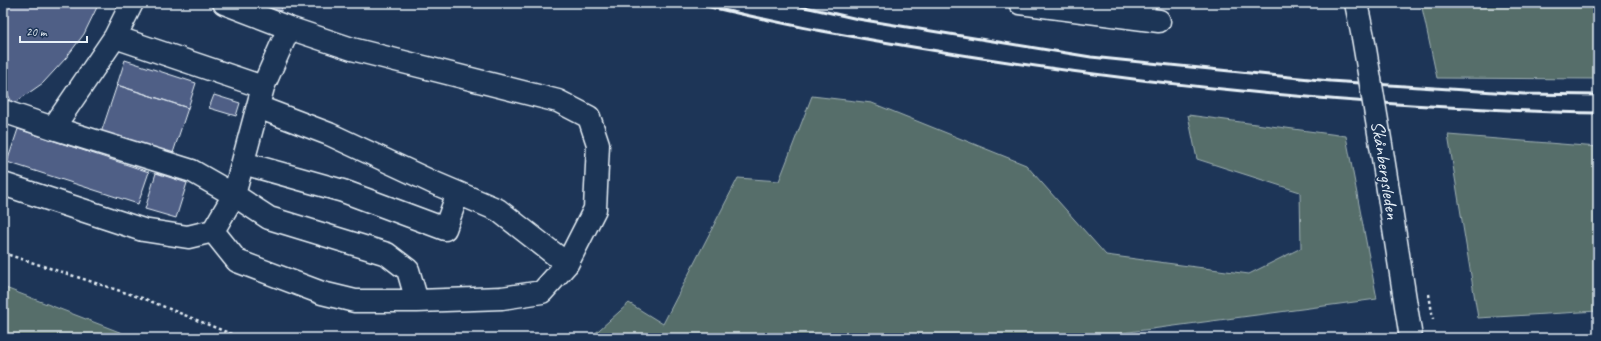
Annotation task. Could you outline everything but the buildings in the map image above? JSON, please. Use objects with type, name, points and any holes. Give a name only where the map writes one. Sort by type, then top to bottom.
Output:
[{"type":"street","points":[[53,128],[115,37],[132,3]]},
{"type":"street","points":[[213,231],[236,261],[322,293],[355,301],[417,301],[502,298],[542,292],[567,264],[595,209],[598,144],[589,117],[558,101],[352,49],[289,28],[224,3]]},
{"type":"street","points":[[1020,3],[1159,21]]},
{"type":"street","points":[[1128,17],[1145,3]]},
{"type":"street","name":"Skånbergsleden","points":[[1356,3],[1363,37],[1412,338]]},
{"type":"street","points":[[3,184],[143,230],[188,237],[213,231],[234,195],[260,97],[289,28]]},
{"type":"street","points":[[115,37],[260,97],[329,134],[498,210],[567,264]]},
{"type":"street","points":[[3,111],[192,171],[234,195],[269,218],[387,254],[408,270],[417,301]]},
{"type":"street","points":[[243,163],[343,191],[445,229],[458,193]]},
{"type":"path","points":[[3,253],[145,299],[241,338]]},
{"type":"green space","points":[[1421,3],[1598,3],[1598,79],[1437,78]]},
{"type":"green space","points":[[812,96],[872,103],[1026,165],[1106,255],[1249,274],[1301,248],[1300,192],[1197,159],[1188,115],[1346,136],[1377,299],[1129,332],[1097,338],[590,338],[629,303],[663,324],[738,178],[779,181]]},
{"type":"green space","points":[[1448,135],[1598,147],[1598,311],[1478,318]]},
{"type":"green space","points":[[3,287],[135,338],[3,338]]},
{"type":"railway","points":[[691,3],[806,28],[893,44],[1108,76],[1324,99],[1548,112],[1598,113]]},
{"type":"railway","points":[[787,3],[858,19],[1091,57],[1330,81],[1524,94],[1598,95]]}]
